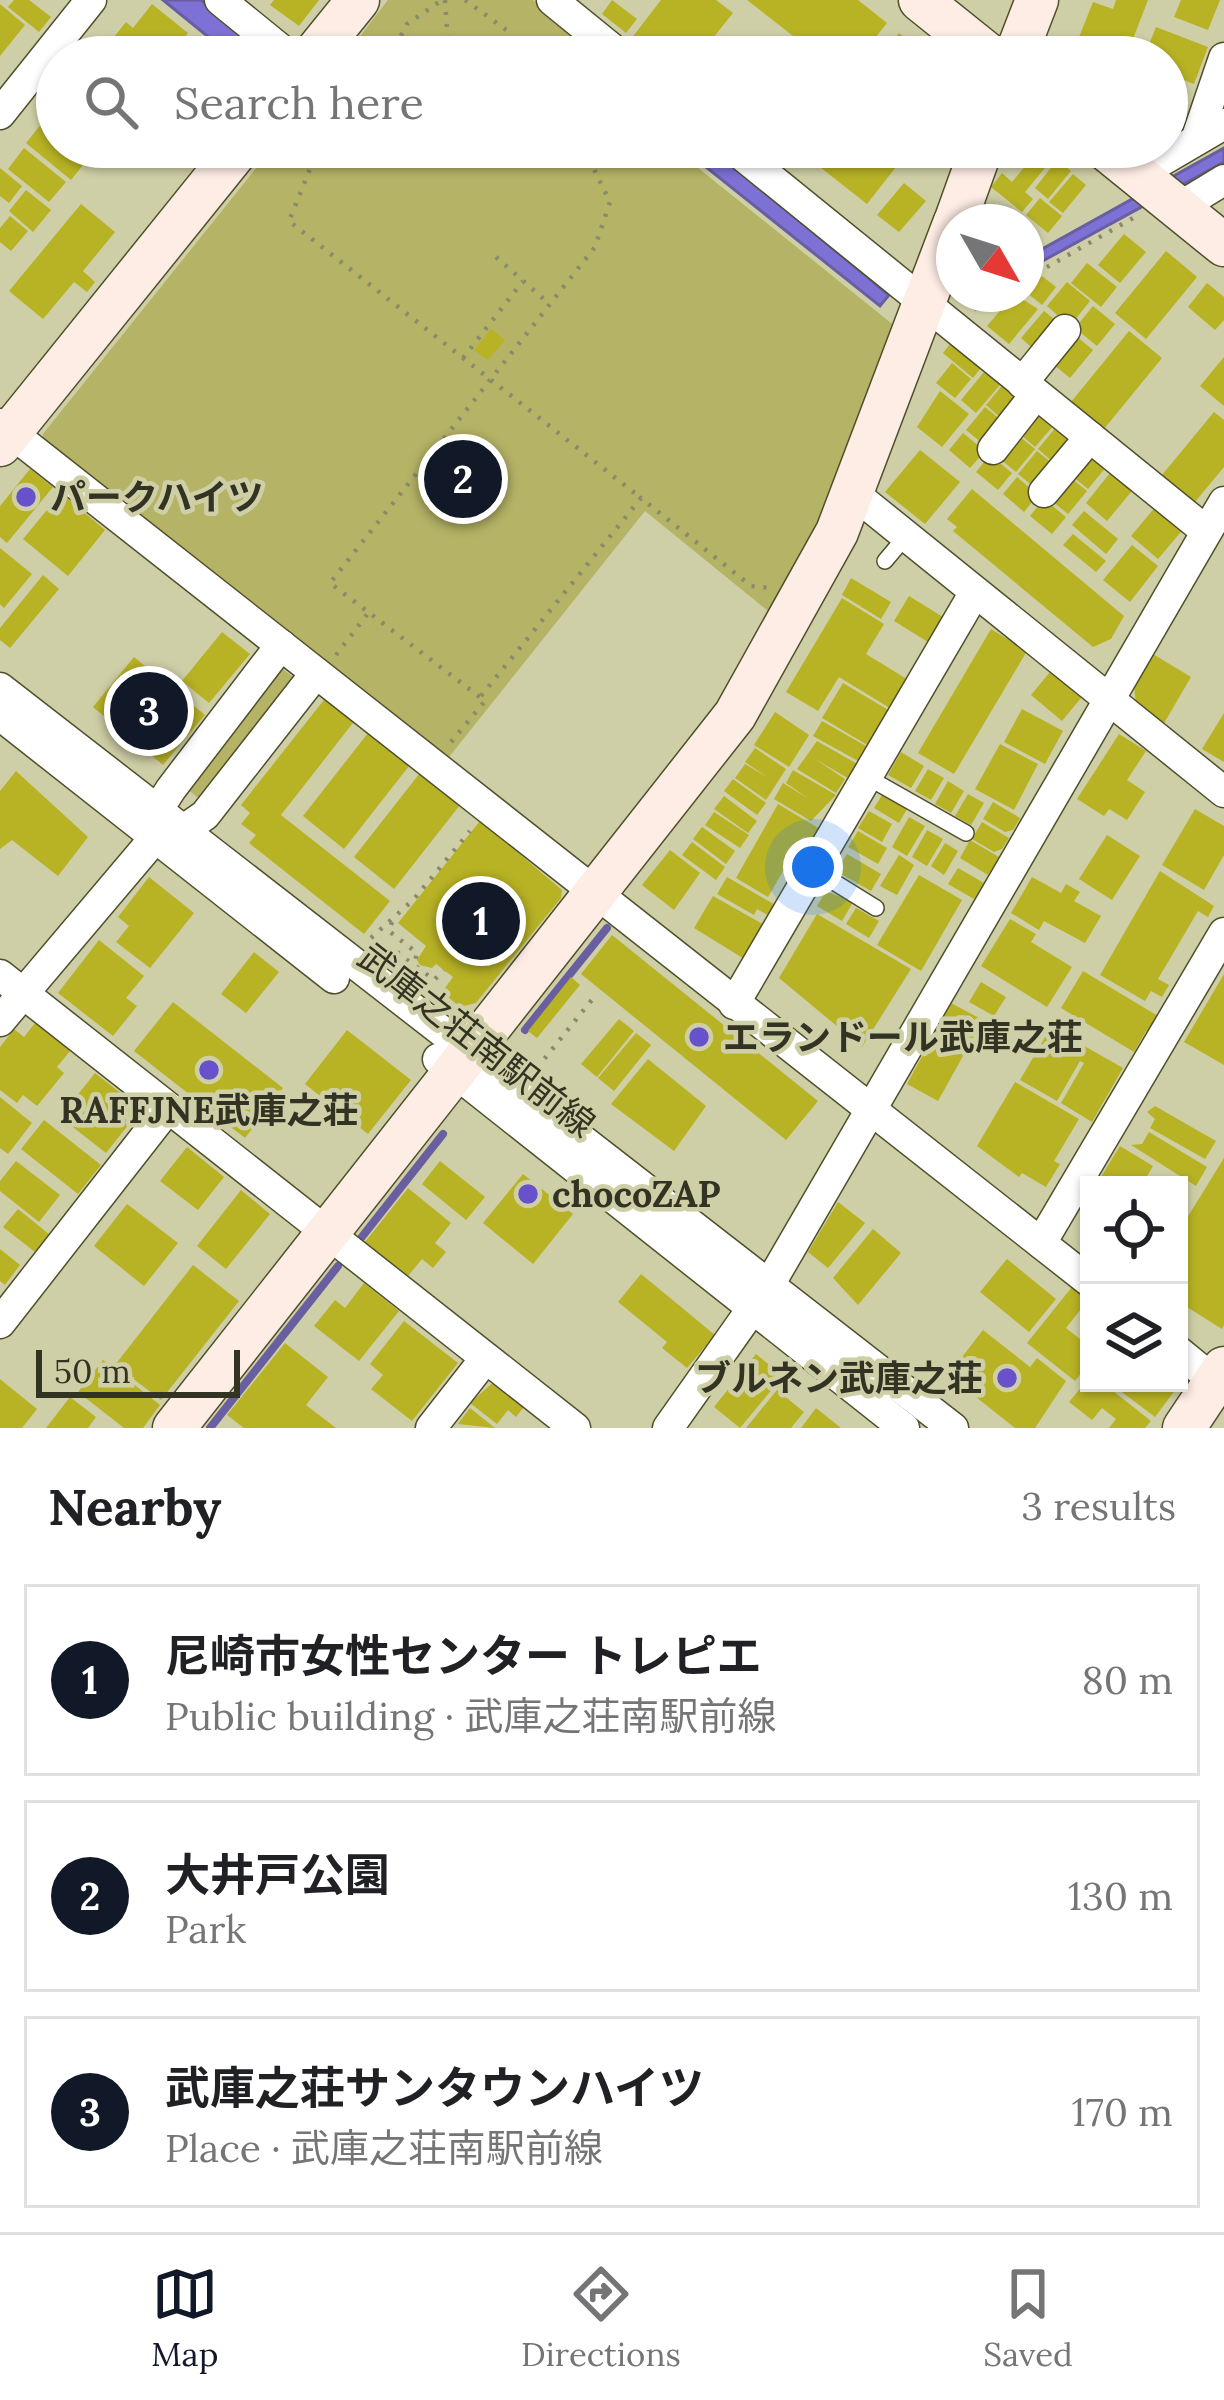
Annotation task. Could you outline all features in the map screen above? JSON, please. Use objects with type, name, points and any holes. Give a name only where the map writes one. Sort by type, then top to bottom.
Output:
[{"type":"street","points":[[62,36],[91,0]]},
{"type":"street","points":[[220,0],[264,36]]},
{"type":"street","points":[[329,36],[358,0]]},
{"type":"street","points":[[552,0],[596,36]]},
{"type":"street","points":[[920,0],[965,36]]},
{"type":"street","points":[[1023,36],[1036,0]]},
{"type":"street","points":[[1188,151],[1224,58]]},
{"type":"street","points":[[0,114],[36,69]]},
{"type":"street","points":[[1196,140],[1224,124]]},
{"type":"street","points":[[223,168],[4,434],[281,645],[1080,1274]]},
{"type":"street","points":[[758,168],[1206,531]]},
{"type":"street","points":[[961,204],[974,168]]},
{"type":"street","points":[[1125,168],[1154,196],[1224,245]]},
{"type":"street","points":[[1154,196],[1175,168]]},
{"type":"street","points":[[1154,196],[1224,180]]},
{"type":"street","points":[[174,1428],[735,716],[806,597],[853,493],[936,273]]},
{"type":"street","points":[[993,449],[1065,330]]},
{"type":"street","points":[[1044,492],[1090,437]]},
{"type":"street","points":[[853,493],[1224,792]]},
{"type":"street","points":[[668,1428],[760,1297],[1224,502]]},
{"type":"street","points":[[734,1004],[975,592]]},
{"type":"street","points":[[0,1021],[12,984],[164,828],[281,645]]},
{"type":"street","points":[[164,828],[205,815],[318,674]]},
{"type":"street","name":"武庫之荘南駅前線","points":[[0,688],[164,828],[760,1297],[953,1428]]},
{"type":"street","name":"武庫之荘南駅前線","points":[[0,715],[164,828]]},
{"type":"street","points":[[1041,1243],[1224,933]]},
{"type":"street","points":[[12,984],[575,1428]]},
{"type":"street","points":[[0,1323],[168,1108]]},
{"type":"street","name":"武庫之荘南駅前線","points":[[760,1297],[904,1428]]},
{"type":"street","points":[[1184,1428],[1221,1380],[1188,1358]]},
{"type":"street","points":[[431,1428],[485,1359]]},
{"type":"lane","points":[[886,562],[906,536]]},
{"type":"lane","points":[[867,777],[965,833]]},
{"type":"lane","points":[[813,869],[876,908]]},
{"type":"path","points":[[401,36],[407,24],[443,0],[447,36]]},
{"type":"path","points":[[466,0],[509,36]]},
{"type":"path","points":[[310,168],[289,221],[751,586],[775,588]]},
{"type":"path","points":[[432,765],[485,701],[330,583],[547,302],[581,271],[606,222],[610,202],[594,168]]},
{"type":"path","points":[[1044,267],[1154,196]]},
{"type":"path","points":[[496,257],[547,302]]},
{"type":"path","points":[[463,358],[523,281]]},
{"type":"path","points":[[481,696],[641,499]]},
{"type":"path","points":[[318,674],[369,612]]},
{"type":"path","points":[[414,965],[417,953],[389,931],[392,922],[488,808]]},
{"type":"path","points":[[367,942],[388,919],[392,922]]},
{"type":"path","points":[[385,956],[392,948],[434,980],[444,970]]},
{"type":"path","points":[[537,1068],[595,996]]},
{"type":"shaded area","points":[[163,0],[201,0],[246,36],[207,36]]},
{"type":"shaded area","points":[[388,0],[533,0],[576,36],[360,36]]},
{"type":"shaded area","points":[[1224,148],[1224,162],[1044,260],[1044,248]]},
{"type":"shaded area","points":[[256,168],[698,168],[901,331],[778,619],[645,511],[445,762],[43,447],[43,434]]},
{"type":"shaded area","points":[[707,168],[735,168],[889,295],[880,306]]},
{"type":"shaded area","points":[[280,667],[297,680],[202,801],[186,788]]},
{"type":"building","points":[[14,0],[29,0],[51,17],[39,32],[8,7]]},
{"type":"building","points":[[274,0],[319,0],[299,26],[270,5]]},
{"type":"building","points":[[612,0],[637,19],[626,33],[602,14]]},
{"type":"building","points":[[661,0],[716,0],[733,13],[715,36],[633,36]]},
{"type":"building","points":[[747,0],[858,0],[887,23],[877,36],[793,36]]},
{"type":"building","points":[[1116,0],[1148,0],[1134,36],[1079,36],[1093,2],[1113,9]]},
{"type":"building","points":[[1181,0],[1220,0],[1208,30],[1174,17]]},
{"type":"building","points":[[0,4],[25,25],[0,56]]},
{"type":"building","points":[[152,4],[188,33],[115,36],[126,22],[133,28]]},
{"type":"building","points":[[1156,27],[1179,36],[1152,36]]},
{"type":"building","points":[[1188,39],[1208,47],[1194,84],[1188,82]]},
{"type":"building","points":[[36,130],[36,151],[26,143]]},
{"type":"building","points":[[24,148],[36,158],[36,168],[49,168],[66,182],[49,202],[8,169]]},
{"type":"building","points":[[0,168],[22,186],[9,203],[0,196]]},
{"type":"building","points":[[56,168],[81,168],[71,180]]},
{"type":"building","points":[[821,168],[895,168],[867,204]]},
{"type":"building","points":[[1024,168],[1045,168],[1025,192],[1033,199],[1029,204],[1012,204],[991,187],[1002,173],[1012,182]]},
{"type":"building","points":[[1051,168],[1071,171],[1048,199],[1035,188]]},
{"type":"building","points":[[1073,174],[1086,185],[1063,213],[1049,202]]},
{"type":"building","points":[[904,183],[926,201],[899,232],[877,215]]},
{"type":"building","points":[[26,190],[51,210],[33,232],[9,211]]},
{"type":"building","points":[[1040,198],[1062,216],[1048,233],[1044,204],[1035,204]]},
{"type":"building","points":[[81,204],[115,232],[83,271],[95,282],[87,292],[74,282],[43,319],[9,291]]},
{"type":"building","points":[[10,216],[28,231],[11,251],[0,242],[0,228]]},
{"type":"building","points":[[1124,234],[1146,252],[1120,283],[1098,265]]},
{"type":"building","points":[[1166,251],[1197,277],[1146,339],[1115,313]]},
{"type":"building","points":[[1087,263],[1117,287],[1101,307],[1071,283]]},
{"type":"building","points":[[1044,278],[1056,287],[1044,302]]},
{"type":"building","points":[[1067,282],[1090,301],[1070,326],[1047,306]]},
{"type":"building","points":[[1207,283],[1224,297],[1224,320],[1215,330],[1188,307]]},
{"type":"building","points":[[1093,306],[1115,324],[1097,346],[1075,328]]},
{"type":"building","points":[[1044,311],[1061,325],[1038,353],[1021,338]]},
{"type":"building","points":[[999,312],[1036,312],[1009,344],[987,326]]},
{"type":"building","points":[[491,329],[505,340],[488,360],[474,350]]},
{"type":"building","points":[[1129,331],[1162,358],[1104,429],[1071,402]]},
{"type":"building","points":[[1076,336],[1093,350],[1070,378],[1053,364]]},
{"type":"building","points":[[953,340],[983,365],[973,378],[943,353]]},
{"type":"building","points":[[1224,357],[1224,406],[1200,386]]},
{"type":"building","points":[[952,363],[971,379],[955,398],[936,383]]},
{"type":"building","points":[[984,372],[1000,385],[976,413],[961,400]]},
{"type":"building","points":[[1005,382],[1021,395],[1001,418],[986,405]]},
{"type":"building","points":[[940,391],[969,414],[942,447],[917,427]]},
{"type":"building","points":[[985,407],[1001,420],[982,443],[966,430]]},
{"type":"building","points":[[1038,411],[1055,424],[1035,447],[1020,434]]},
{"type":"building","points":[[1214,412],[1224,420],[1224,467],[1195,502],[1162,475]]},
{"type":"building","points":[[1057,426],[1073,439],[1054,463],[1038,449]]},
{"type":"building","points":[[963,433],[985,451],[970,468],[949,450]]},
{"type":"building","points":[[1019,436],[1035,449],[1016,472],[1000,459]]},
{"type":"building","points":[[920,450],[960,482],[925,524],[885,492]]},
{"type":"building","points":[[1037,451],[1053,464],[1034,487],[1018,474]]},
{"type":"building","points":[[1091,453],[1107,466],[1088,489],[1072,476]]},
{"type":"building","points":[[990,455],[1012,473],[998,490],[976,472]]},
{"type":"building","points":[[1114,468],[1136,486],[1107,521],[1086,503]]},
{"type":"building","name":"パークハイツ","points":[[30,469],[53,487],[7,543],[0,537],[0,506]]},
{"type":"building","points":[[1017,477],[1038,495],[1024,512],[1003,494]]},
{"type":"building","points":[[1071,478],[1087,491],[1068,514],[1052,501]]},
{"type":"building","points":[[972,489],[1124,616],[1111,639],[1093,647],[953,531],[957,527],[947,519]]},
{"type":"building","points":[[61,493],[105,530],[68,576],[23,539]]},
{"type":"building","points":[[1044,499],[1066,517],[1052,534],[1030,516]]},
{"type":"building","points":[[1157,505],[1185,527],[1158,559],[1131,536]]},
{"type":"building","points":[[1084,511],[1118,539],[1106,554],[1072,525]]},
{"type":"building","points":[[1073,534],[1106,561],[1096,572],[1063,545]]},
{"type":"building","points":[[1132,545],[1158,566],[1130,602],[1103,580]]},
{"type":"building","points":[[0,548],[32,574],[4,608],[0,604]]},
{"type":"building","points":[[43,575],[59,589],[10,648],[0,640],[0,628]]},
{"type":"building","points":[[851,578],[891,602],[881,619],[842,595]]},
{"type":"building","points":[[909,596],[943,617],[928,642],[894,621]]},
{"type":"building","points":[[842,598],[884,624],[866,654],[910,681],[893,710],[839,677],[818,711],[786,692]]},
{"type":"building","points":[[991,629],[1027,651],[954,774],[918,753]]},
{"type":"building","points":[[222,632],[250,654],[209,703],[182,681]]},
{"type":"building","points":[[1153,654],[1191,677],[1163,725],[1136,704],[1134,686]]},
{"type":"building","points":[[134,657],[205,715],[163,765],[93,707]]},
{"type":"building","points":[[1050,672],[1081,698],[1062,721],[1031,695]]},
{"type":"building","points":[[843,683],[890,711],[869,746],[822,718]]},
{"type":"building","points":[[327,696],[356,719],[281,815],[390,901],[364,934],[249,843],[256,835],[241,824],[250,813],[241,805]]},
{"type":"building","points":[[1022,709],[1063,731],[1045,764],[1004,742]]},
{"type":"building","points":[[775,712],[809,735],[789,767],[754,745]]},
{"type":"building","points":[[1224,713],[1224,762],[1202,749]]},
{"type":"building","points":[[822,721],[866,746],[858,761],[813,736]]},
{"type":"building","points":[[368,733],[409,766],[344,849],[303,816]]},
{"type":"building","points":[[1119,734],[1146,751],[1127,780],[1145,792],[1127,820],[1109,809],[1104,816],[1077,799]]},
{"type":"building","points":[[817,741],[859,765],[851,780],[815,759],[845,779],[836,793],[797,769]]},
{"type":"building","points":[[1000,744],[1038,764],[1014,810],[975,789]]},
{"type":"building","points":[[755,748],[786,769],[766,800],[735,778],[745,764],[767,777],[745,762]]},
{"type":"building","points":[[901,752],[924,766],[911,788],[888,775]]},
{"type":"building","points":[[928,769],[944,778],[931,800],[915,791]]},
{"type":"building","points":[[793,770],[836,795],[811,821],[774,799],[783,783],[809,799],[786,783]]},
{"type":"building","points":[[16,771],[88,837],[58,876],[12,840],[0,849],[0,791]]},
{"type":"building","points":[[420,773],[460,805],[394,889],[354,857]]},
{"type":"building","points":[[733,779],[766,803],[757,815],[724,791]]},
{"type":"building","points":[[948,781],[964,791],[951,813],[935,804]]},
{"type":"building","points":[[968,794],[984,803],[971,825],[955,816]]},
{"type":"building","points":[[882,795],[907,809],[899,823],[874,808]]},
{"type":"building","points":[[724,796],[757,821],[748,833],[714,809]]},
{"type":"building","points":[[993,802],[1020,818],[1013,830],[1005,832],[983,819]]},
{"type":"building","points":[[778,804],[820,829],[813,842],[803,837],[768,897],[736,878]]},
{"type":"building","points":[[1195,809],[1224,826],[1224,855],[1204,890],[1162,865]]},
{"type":"building","points":[[869,811],[892,824],[882,842],[858,828]]},
{"type":"building","points":[[714,812],[749,835],[740,848],[705,825]]},
{"type":"building","points":[[909,817],[925,826],[907,856],[892,847]]},
{"type":"building","points":[[480,821],[562,890],[561,898],[476,1003],[460,1007],[442,992],[453,977],[436,964],[432,968],[420,965],[417,960],[426,946],[398,923]]},
{"type":"building","points":[[982,822],[1009,838],[1002,849],[994,852],[972,839]]},
{"type":"building","points":[[702,827],[735,851],[726,864],[693,839]]},
{"type":"building","points":[[927,830],[943,839],[927,866],[912,857]]},
{"type":"building","points":[[858,831],[887,848],[878,864],[848,847]]},
{"type":"building","points":[[1107,835],[1140,856],[1112,900],[1079,879]]},
{"type":"building","points":[[970,840],[999,857],[988,875],[960,858]]},
{"type":"building","points":[[692,842],[725,867],[716,880],[682,855]]},
{"type":"building","points":[[945,843],[958,851],[944,875],[931,866]]},
{"type":"building","points":[[670,850],[700,873],[674,910],[642,885]]},
{"type":"building","points":[[847,854],[881,874],[871,891],[836,871]]},
{"type":"building","points":[[899,855],[914,865],[897,895],[880,886]]},
{"type":"building","points":[[958,868],[984,883],[974,899],[948,884]]},
{"type":"building","points":[[1160,871],[1214,906],[1208,917],[1198,911],[1158,979],[1169,985],[1162,997],[1151,991],[1145,1001],[1100,975]]},
{"type":"building","points":[[919,875],[962,900],[921,971],[877,945]]},
{"type":"building","points":[[149,877],[194,913],[150,968],[116,942],[129,926],[118,917]]},
{"type":"building","points":[[727,877],[777,906],[771,917],[757,909],[754,915],[717,894]]},
{"type":"building","points":[[1032,877],[1061,893],[1066,884],[1080,892],[1074,901],[1101,916],[1085,943],[1044,921],[1039,930],[1011,913]]},
{"type":"building","points":[[826,891],[853,902],[842,921],[817,906]]},
{"type":"building","points":[[713,896],[766,926],[746,960],[694,928]]},
{"type":"building","points":[[856,908],[879,921],[869,938],[846,924]]},
{"type":"building","points":[[817,914],[911,969],[862,1047],[779,978]]},
{"type":"building","points":[[1010,919],[1036,934],[1031,942],[1072,967],[1047,1007],[981,966]]},
{"type":"building","name":"エランドール武庫之荘","points":[[612,935],[818,1101],[786,1140],[581,974]]},
{"type":"building","points":[[99,940],[144,976],[126,998],[137,1006],[113,1036],[58,993]]},
{"type":"building","points":[[254,952],[279,972],[246,1013],[221,994]]},
{"type":"building","points":[[1083,971],[1163,1019],[1154,1035],[1146,1031],[1134,1052],[1061,1008]]},
{"type":"building","points":[[1224,974],[1224,1065],[1184,1042]]},
{"type":"building","points":[[571,977],[580,985],[537,1038],[528,1031]]},
{"type":"building","points":[[981,982],[1006,997],[994,1016],[969,1002]]},
{"type":"building","name":"RAFFJNE武庫之荘","points":[[173,1002],[283,1088],[245,1138],[134,1051]]},
{"type":"building","points":[[951,1003],[983,1020],[938,1101],[907,1084]]},
{"type":"building","points":[[619,1019],[634,1031],[597,1077],[581,1064]]},
{"type":"building","points":[[35,1023],[70,1051],[57,1067],[64,1073],[37,1106],[23,1095],[17,1103],[0,1090],[0,1047],[14,1029],[24,1037]]},
{"type":"building","points":[[1051,1027],[1123,1068],[1092,1122],[1061,1103],[1084,1063],[1080,1061],[1057,1101],[1020,1080]]},
{"type":"building","points":[[347,1030],[411,1080],[368,1134],[305,1084]]},
{"type":"building","points":[[636,1033],[651,1045],[614,1091],[598,1078]]},
{"type":"building","points":[[648,1059],[706,1106],[674,1151],[611,1104]]},
{"type":"building","points":[[95,1073],[141,1109],[106,1153],[60,1117]]},
{"type":"building","points":[[1015,1082],[1079,1119],[1054,1161],[1060,1164],[1046,1187],[1022,1173],[1019,1177],[977,1146]]},
{"type":"building","points":[[0,1097],[32,1123],[8,1154],[0,1148]]},
{"type":"building","points":[[1155,1106],[1216,1141],[1205,1159],[1150,1128],[1155,1119],[1147,1112]]},
{"type":"building","points":[[44,1120],[101,1165],[78,1194],[21,1149]]},
{"type":"building","points":[[1149,1132],[1207,1167],[1196,1186],[1188,1176],[1180,1176],[1131,1145],[1142,1144]]},
{"type":"building","points":[[1120,1146],[1153,1166],[1147,1176],[1102,1176]]},
{"type":"building","points":[[187,1147],[224,1177],[198,1210],[160,1181]]},
{"type":"building","points":[[1224,1158],[1222,1329],[1188,1308],[1188,1216]]},
{"type":"building","points":[[16,1161],[60,1195],[39,1222],[0,1191],[0,1181]]},
{"type":"building","points":[[440,1161],[485,1197],[466,1220],[422,1184]]},
{"type":"building","points":[[523,1174],[573,1214],[533,1264],[483,1223]]},
{"type":"building","points":[[408,1188],[451,1223],[435,1243],[446,1252],[433,1268],[422,1259],[408,1276],[365,1242]]},
{"type":"building","points":[[241,1190],[270,1214],[226,1269],[197,1246]]},
{"type":"building","points":[[838,1202],[865,1223],[828,1268],[808,1252]]},
{"type":"building","points":[[127,1204],[178,1243],[144,1286],[94,1246]]},
{"type":"building","points":[[18,1209],[50,1235],[35,1252],[3,1227]]},
{"type":"building","points":[[873,1229],[901,1253],[858,1305],[833,1278]]},
{"type":"building","points":[[0,1249],[20,1265],[5,1285],[0,1281]]},
{"type":"building","points":[[1007,1259],[1056,1299],[1029,1332],[980,1292]]},
{"type":"building","points":[[193,1265],[239,1301],[161,1400],[115,1365]]},
{"type":"building","points":[[641,1274],[715,1335],[687,1368],[662,1348],[667,1342],[618,1302]]},
{"type":"building","points":[[1076,1282],[1080,1310],[1066,1328],[1080,1339],[1080,1375],[1075,1381],[1027,1343]]},
{"type":"building","points":[[364,1283],[399,1311],[359,1361],[314,1326],[335,1300],[345,1308]]},
{"type":"building","points":[[404,1321],[458,1363],[412,1421],[371,1389],[383,1375],[370,1364]]},
{"type":"building","name":"ブルネン武庫之荘","points":[[983,1330],[1030,1367],[1037,1358],[1066,1381],[1035,1428],[1015,1428],[948,1375]]},
{"type":"building","points":[[285,1343],[328,1377],[306,1405],[336,1428],[244,1428],[227,1415]]},
{"type":"building","points":[[756,1354],[783,1376],[740,1428],[714,1407]]},
{"type":"building","points":[[103,1360],[160,1405],[143,1428],[124,1428],[78,1392]]},
{"type":"building","points":[[0,1379],[37,1409],[22,1428],[0,1428]]},
{"type":"building","points":[[497,1379],[527,1403],[516,1417],[508,1410],[497,1424],[470,1403]]},
{"type":"building","points":[[1080,1389],[1114,1392],[1151,1421],[1145,1428],[1109,1428],[1116,1419],[1102,1408],[1092,1420],[1069,1402]]},
{"type":"building","points":[[777,1390],[804,1412],[791,1428],[746,1428]]},
{"type":"building","points":[[1122,1392],[1174,1392],[1155,1417]]},
{"type":"building","points":[[70,1397],[96,1417],[88,1428],[46,1428]]},
{"type":"building","points":[[470,1408],[495,1428],[458,1424]]},
{"type":"building","points":[[816,1408],[841,1428],[801,1428]]},
{"type":"waterway","points":[[525,1030],[607,928]]},
{"type":"waterway","points":[[361,1238],[443,1134]]},
{"type":"waterway","points":[[210,1428],[338,1266]]},
{"type":"place","name":"大井戸公園","points":[[463,479]]},
{"type":"place","name":"パークハイツ","points":[[26,497]]},
{"type":"place","name":"武庫之荘サンタウンハイツ","points":[[149,711]]},
{"type":"place","name":"尼崎市女性センター トレピエ","points":[[481,921]]},
{"type":"place","name":"エランドール武庫之荘","points":[[699,1037]]},
{"type":"place","name":"RAFFJNE武庫之荘","points":[[209,1070]]},
{"type":"place","name":"chocoZAP","points":[[528,1194]]},
{"type":"place","name":"ブルネン武庫之荘","points":[[1007,1378]]}]
